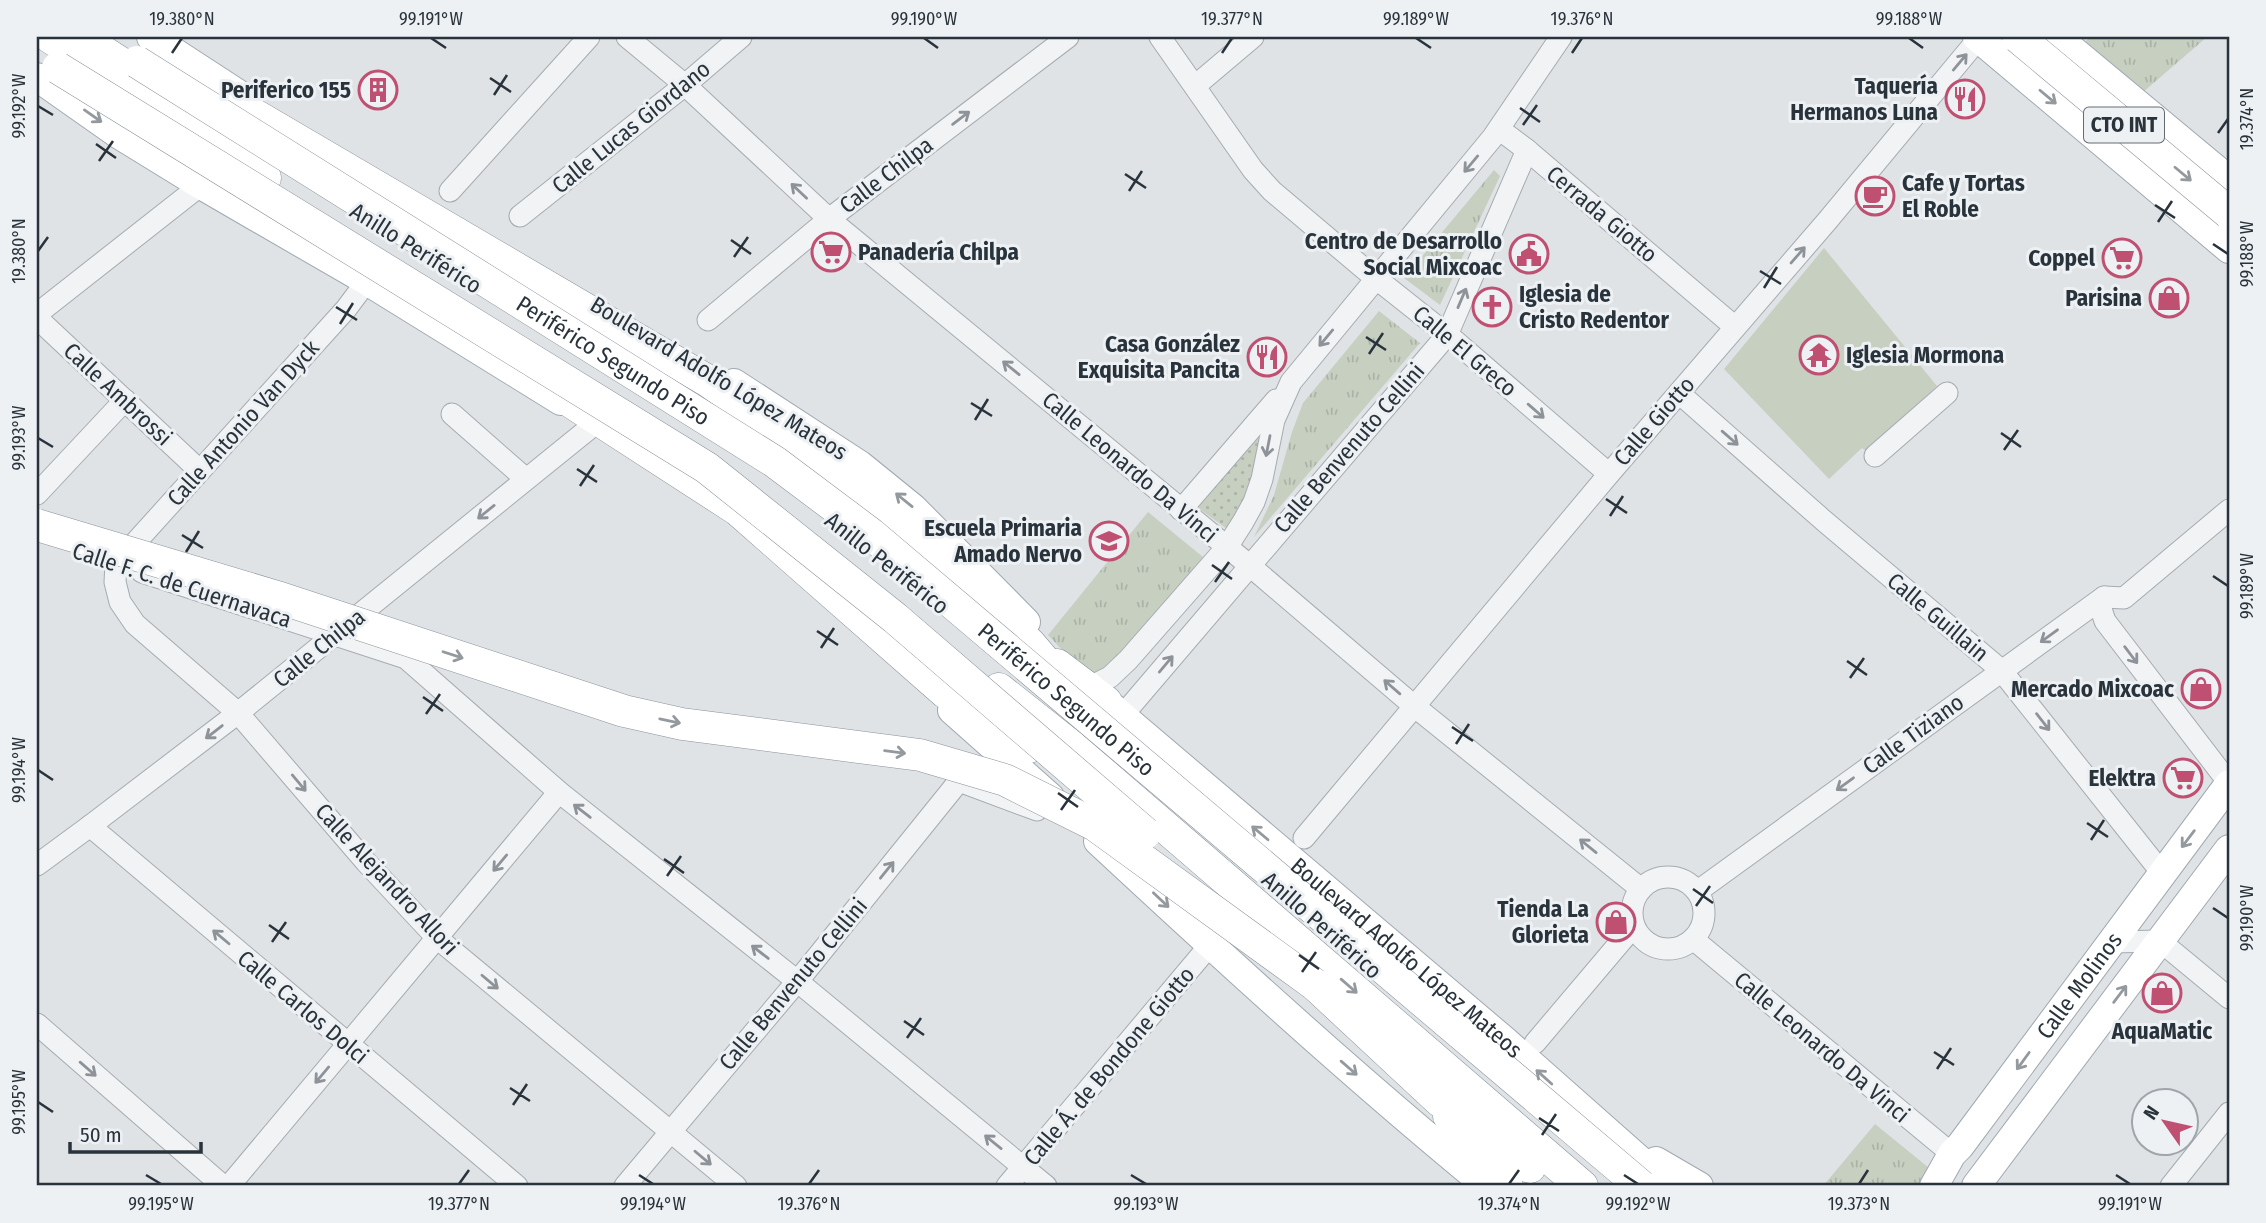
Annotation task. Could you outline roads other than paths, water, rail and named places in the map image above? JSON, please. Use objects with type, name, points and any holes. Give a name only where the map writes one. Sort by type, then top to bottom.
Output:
[{"type":"highway","name":"Anillo Periférico","points":[[50,37],[226,153],[754,491],[1071,746],[1582,1186]]},
{"type":"highway","name":"Anillo Periférico","points":[[80,37],[766,467],[1105,709],[1621,1186]]},
{"type":"highway","name":"Periférico Segundo Piso","points":[[100,37],[144,49],[775,462],[871,534],[1641,1186]]},
{"type":"highway","name":"CTO INT","points":[[2018,37],[2229,213]]},
{"type":"highway","points":[[144,49],[708,381],[853,484],[1031,645],[1057,674],[1105,709]]},
{"type":"highway","name":"Periférico Segundo Piso","points":[[44,66],[707,468],[895,618],[1222,898],[1438,1100],[1555,1186]]},
{"type":"highway","points":[[226,153],[282,217],[738,510],[945,692],[1035,751],[1145,832]]},
{"type":"highway","points":[[37,525],[277,597],[624,711],[695,725],[920,755],[1005,780],[1095,825],[1314,984]]},
{"type":"highway","points":[[1438,1100],[1479,1163],[1507,1186]]},
{"type":"main road","name":"CTO INT","points":[[2057,37],[2229,180]]},
{"type":"main road","name":"CTO INT","points":[[1978,38],[2229,249]]},
{"type":"main road","name":"Boulevard Adolfo López Mateos","points":[[144,49],[212,78],[487,243],[698,360],[860,465],[913,508],[1105,709],[1505,1041],[1669,1186]]},
{"type":"main road","points":[[44,66],[117,134],[201,186],[367,281],[596,423],[732,522],[994,746],[1210,945],[1435,1144],[1487,1186]]},
{"type":"main road","name":"Calle Molinos","points":[[1934,1186],[1952,1154],[2229,784]]},
{"type":"main road","name":"Calle Molinos","points":[[1976,1186],[2229,849]]},
{"type":"main road","points":[[1578,1108],[1660,1164],[1699,1186]]},
{"type":"street","points":[[450,191],[589,37]]},
{"type":"street","name":"Calle Leonardo Da Vinci","points":[[626,37],[685,85],[829,219],[1249,565],[1414,706],[1641,889]]},
{"type":"street","name":"Calle Lucas Giordano","points":[[520,216],[741,37]]},
{"type":"street","name":"Calle Chilpa","points":[[708,320],[829,219],[1068,37]]},
{"type":"street","name":"Calle El Greco","points":[[1160,37],[1253,170],[1272,191],[1447,335],[1609,474]]},
{"type":"street","points":[[1195,86],[1253,37]]},
{"type":"street","points":[[1181,510],[1291,382],[1499,130],[1561,37]]},
{"type":"street","name":"Calle Giotto","points":[[1304,838],[1609,474],[1828,220],[1978,38]]},
{"type":"street","name":"Cerrada Giotto","points":[[1499,130],[1527,150],[1735,327]]},
{"type":"street","name":"Calle Benvenuto Cellini","points":[[1105,709],[1249,565],[1447,335],[1527,150]]},
{"type":"street","points":[[37,316],[201,186]]},
{"type":"street","name":"Calle Antonio Van Dyck","points":[[116,564],[346,309],[367,281]]},
{"type":"street","name":"Calle Ambrossi","points":[[37,316],[199,470]]},
{"type":"street","points":[[1105,709],[1110,677],[1227,547],[1254,502],[1262,479],[1274,419],[1291,382]]},
{"type":"street","name":"Calle Guillain","points":[[1679,393],[1823,520],[2001,670],[2162,873]]},
{"type":"street","points":[[1875,456],[1947,393]]},
{"type":"street","points":[[37,494],[125,400]]},
{"type":"street","points":[[452,414],[526,479]]},
{"type":"street","name":"Calle Chilpa","points":[[37,864],[238,713],[596,423]]},
{"type":"street","name":"Calle Tiziano","points":[[1698,891],[2104,597],[2124,598],[2229,510]]},
{"type":"street","name":"Calle F. C. de Cuernavaca","points":[[37,539],[406,658],[559,792]]},
{"type":"street","name":"Calle Alejandro Allori","points":[[116,564],[115,582],[120,602],[135,624],[238,713],[366,862],[437,938],[736,1186]]},
{"type":"street","points":[[2104,597],[2101,609],[2105,621],[2229,784]]},
{"type":"street","name":"Calle Benvenuto Cellini","points":[[625,1186],[797,981],[956,776],[1040,811],[1095,839]]},
{"type":"street","points":[[229,1186],[559,792],[797,981],[1046,1186]]},
{"type":"street","name":"Calle Carlos Dolci","points":[[90,826],[517,1186]]},
{"type":"street","points":[[1668,876],[1682,879],[1698,891],[1704,913],[1702,927],[1693,939],[1681,947],[1667,950],[1654,947],[1642,939],[1634,926],[1632,906],[1641,889],[1654,880],[1668,876]]},
{"type":"street","points":[[1535,1043],[1634,926]]},
{"type":"street","name":"Calle Leonardo Da Vinci","points":[[1693,939],[1952,1154]]},
{"type":"street","points":[[2112,942],[2160,941],[2229,998]]},
{"type":"street","name":"Calle Á. de Bondone Giotto","points":[[1007,1186],[1210,945]]},
{"type":"street","points":[[37,1024],[223,1186]]},
{"type":"street","points":[[2171,1186],[2229,1113]]},
{"type":"place","name":"Periferico 155","points":[[378,90]]},
{"type":"place","name":"Taquería Hermanos Luna","points":[[1965,99]]},
{"type":"place","name":"Cafe y Tortas El Roble","points":[[1875,196]]},
{"type":"place","name":"Panadería Chilpa","points":[[831,252]]},
{"type":"place","name":"Centro de Desarrollo Social Mixcoac","points":[[1529,254]]},
{"type":"place","name":"Coppel","points":[[2122,258]]},
{"type":"place","name":"Parisina","points":[[2169,298]]},
{"type":"place","name":"Iglesia de Cristo Redentor","points":[[1492,307]]},
{"type":"place","name":"Iglesia Mormona","points":[[1819,355]]},
{"type":"place","name":"Casa González Exquisita Pancita","points":[[1267,357]]},
{"type":"place","name":"Escuela Primaria Amado Nervo","points":[[1109,541]]},
{"type":"place","name":"Mercado Mixcoac","points":[[2201,689]]},
{"type":"place","name":"Elektra","points":[[2183,778]]},
{"type":"place","name":"Tienda La Glorieta","points":[[1616,922]]},
{"type":"place","name":"AquaMatic","points":[[2162,993]]}]
